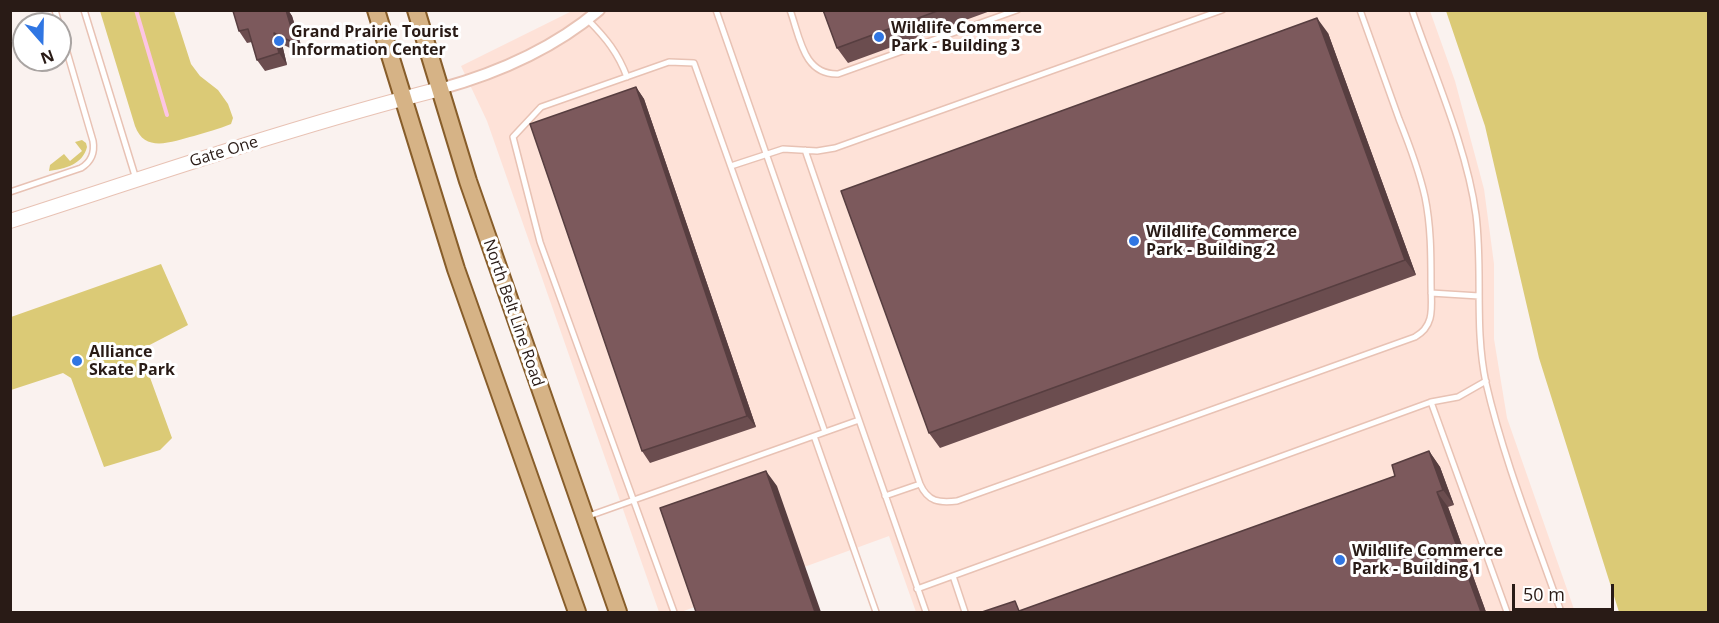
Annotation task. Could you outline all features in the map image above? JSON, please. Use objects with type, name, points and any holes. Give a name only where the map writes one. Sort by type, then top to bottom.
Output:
[{"type":"main road","points":[[376,10],[456,269],[577,612]]},
{"type":"main road","name":"North Belt Line Road","points":[[416,10],[487,239],[618,612]]},
{"type":"street","points":[[440,89],[474,80],[527,58],[566,36],[599,10]]},
{"type":"street","name":"Gate One","points":[[10,221],[208,156],[440,89]]},
{"type":"lane","points":[[84,10],[136,180]]},
{"type":"lane","points":[[716,10],[926,612]]},
{"type":"lane","points":[[790,10],[810,63],[821,73],[831,75],[1017,10]]},
{"type":"lane","points":[[731,166],[783,149],[835,148],[1222,10]]},
{"type":"lane","points":[[805,150],[920,484],[924,493],[932,500],[943,503],[957,501],[1415,338],[1428,327],[1431,318],[1430,228],[1425,198],[1417,167],[1360,10]]},
{"type":"lane","points":[[1412,10],[1469,180],[1478,234],[1480,350],[1486,381],[1498,429],[1561,612]]},
{"type":"lane","points":[[588,20],[611,43],[620,57],[627,77]]},
{"type":"lane","points":[[674,612],[540,242],[513,137],[541,107],[669,62],[694,63],[825,432]]},
{"type":"lane","points":[[10,192],[81,168],[89,162],[94,146],[72,68]]},
{"type":"lane","points":[[1431,293],[1479,296]]},
{"type":"lane","points":[[917,589],[1431,402],[1458,397],[1486,381]]},
{"type":"lane","points":[[1431,402],[1507,612]]},
{"type":"lane","points":[[584,518],[859,420]]},
{"type":"lane","points":[[814,436],[876,612]]},
{"type":"lane","points":[[885,496],[920,484]]},
{"type":"lane","points":[[953,576],[965,612]]},
{"type":"shaded area","points":[[100,11],[174,11],[191,64],[200,76],[218,90],[228,104],[233,118],[231,124],[169,142],[153,143],[145,140],[135,126]]},
{"type":"shaded area","points":[[572,11],[1430,11],[1455,81],[1484,189],[1494,264],[1494,339],[1507,418],[1575,612],[916,612],[889,536],[681,612],[659,612],[487,121],[461,66]]},
{"type":"shaded area","points":[[1446,11],[1708,11],[1708,612],[1619,612],[1539,358],[1485,126]]},
{"type":"shaded area","points":[[82,140],[87,147],[82,158],[67,167],[49,171],[50,165],[64,154],[70,161],[82,151],[75,142]]},
{"type":"shaded area","name":"Alliance Skate Park","points":[[161,264],[188,325],[140,350],[172,438],[160,450],[104,467],[71,378],[63,373],[11,390],[11,317]]},
{"type":"building","name":"Grand Prairie Tourist Information Center","points":[[234,10],[286,10],[296,44],[274,33],[279,53],[257,60],[248,29],[239,31]]},
{"type":"building","points":[[823,10],[940,10],[837,48]]},
{"type":"building","name":"Wildlife Commerce Park - Building 2","points":[[1317,18],[1405,260],[929,433],[841,191]]},
{"type":"building","points":[[636,87],[747,416],[642,451],[530,124]]},
{"type":"building","name":"Wildlife Commerce Park - Building 1","points":[[1429,451],[1443,490],[1437,492],[1481,612],[982,612],[1015,601],[1019,611],[1395,476],[1392,465]]},
{"type":"building","points":[[766,471],[815,612],[696,612],[660,508]]},
{"type":"waterway","points":[[136,10],[167,115]]},
{"type":"place","name":"Wildlife Commerce Park - Building 3","points":[[879,37]]},
{"type":"place","name":"Grand Prairie Tourist Information Center","points":[[279,41]]},
{"type":"place","name":"Wildlife Commerce Park - Building 2","points":[[1134,241]]},
{"type":"place","name":"Alliance Skate Park","points":[[77,361]]},
{"type":"place","name":"Wildlife Commerce Park - Building 1","points":[[1340,560]]}]
